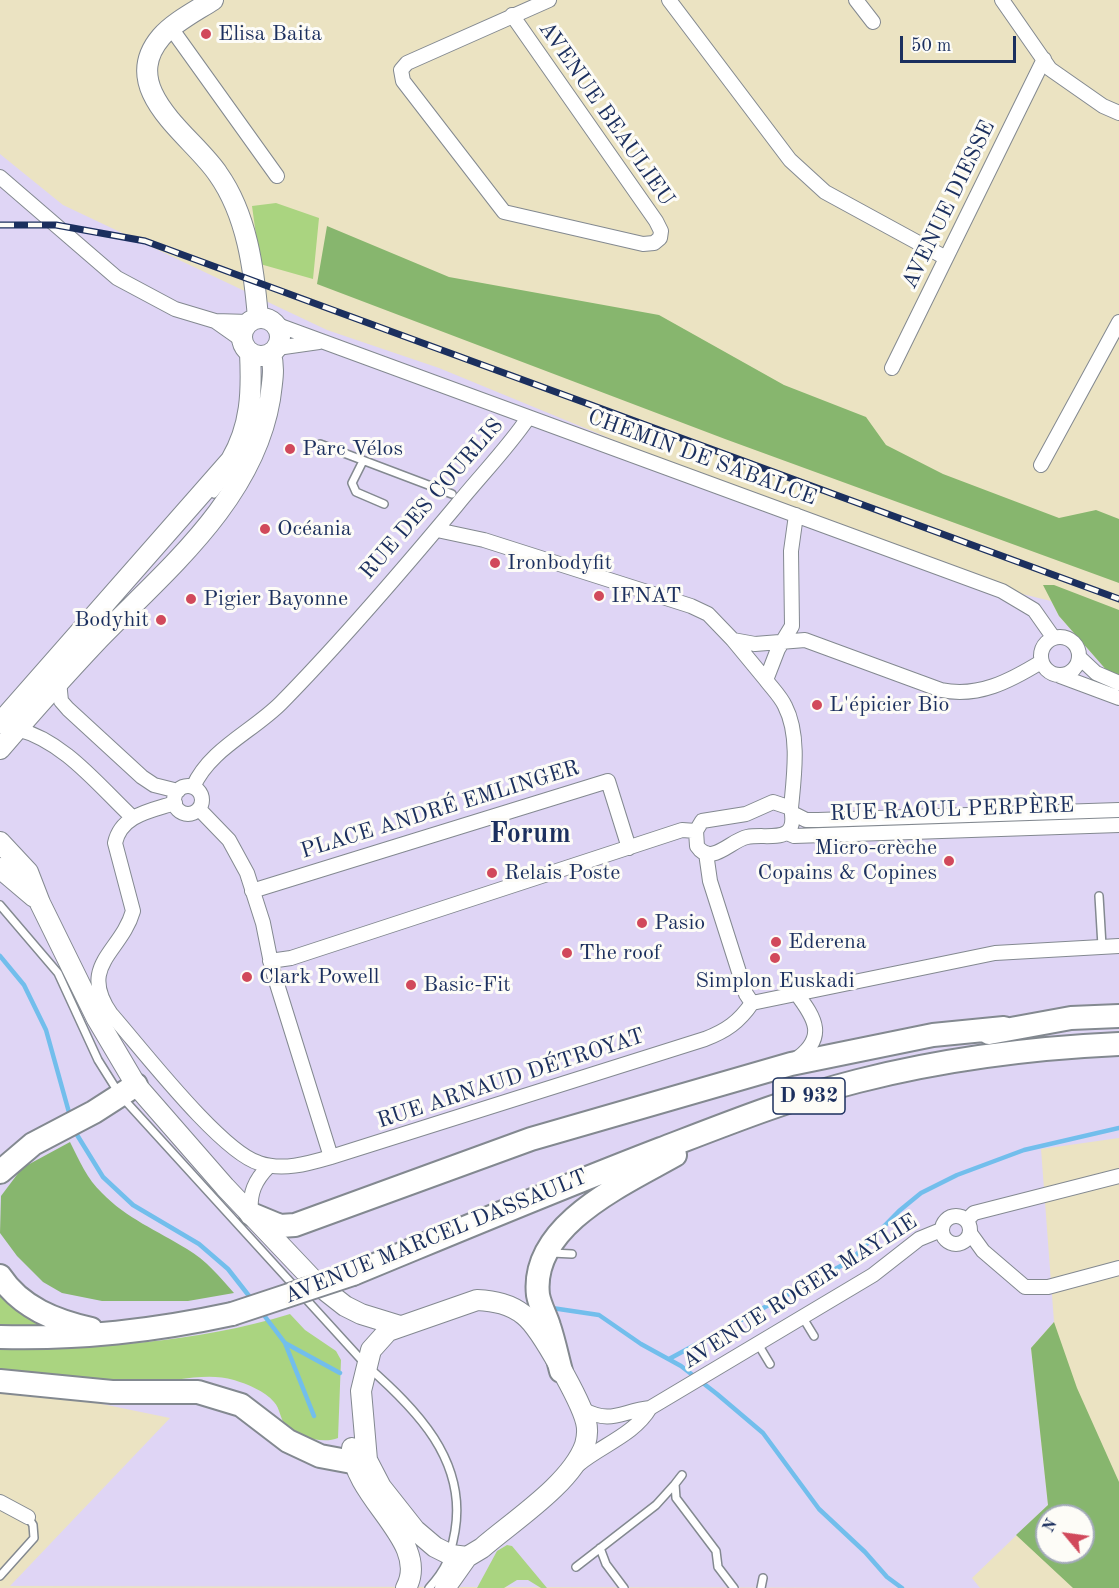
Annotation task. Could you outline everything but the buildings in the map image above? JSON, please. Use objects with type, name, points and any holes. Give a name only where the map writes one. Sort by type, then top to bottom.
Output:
[{"type":"main road","name":"AVENUE MARCEL DASSAULT","points":[[859,1081],[907,1056],[1004,1028],[1071,1018],[1119,1016]]},
{"type":"main road","points":[[251,1214],[280,1226],[295,1226],[531,1139],[791,1064],[933,1035],[1004,1028]]},
{"type":"main road","name":"AVENUE MARCEL DASSAULT","points":[[0,1337],[51,1338],[116,1335],[171,1327],[232,1314],[353,1274],[618,1165],[759,1111],[859,1081],[979,1056],[1041,1048],[1119,1044]]},
{"type":"main road","points":[[0,1172],[20,1153],[94,1112],[128,1090]]},
{"type":"main road","points":[[561,1371],[538,1297],[538,1273],[557,1234],[593,1204],[658,1165],[759,1111]]},
{"type":"main road","points":[[0,1276],[15,1294],[35,1310],[58,1320],[116,1335]]},
{"type":"main road","points":[[0,1382],[112,1392],[198,1392],[242,1405],[288,1441],[320,1456],[352,1462]]},
{"type":"street","points":[[4,736],[148,556],[219,475],[238,447],[249,418],[252,381],[260,339],[246,238],[230,194],[204,155],[161,110],[150,89],[150,57],[161,38],[171,28],[213,0]]},
{"type":"street","points":[[512,15],[549,0]]},
{"type":"street","points":[[669,0],[799,168],[825,192],[946,258]]},
{"type":"street","points":[[856,0],[873,22]]},
{"type":"street","points":[[1002,0],[1050,69],[1103,106],[1119,113]]},
{"type":"street","name":"AVENUE BEAULIEU","points":[[512,15],[656,221],[661,231],[660,238],[654,243],[643,244],[504,212],[404,81],[401,70],[407,63],[512,15]]},
{"type":"street","points":[[171,28],[277,176]]},
{"type":"street","name":"AVENUE DIESSE","points":[[892,368],[1044,59]]},
{"type":"street","name":"CHEMIN DE SABALCE","points":[[0,177],[117,278],[175,309],[260,339],[321,342],[1002,591],[1034,610],[1053,638]]},
{"type":"street","points":[[1041,465],[1114,343],[1119,322]]},
{"type":"street","points":[[4,736],[182,553],[236,489],[261,440],[273,383],[274,366],[260,339]]},
{"type":"street","name":"CHEMIN DE SABALCE","points":[[260,339],[321,342]]},
{"type":"street","name":"RUE DES COURLIS","points":[[193,787],[201,770],[279,705],[437,530],[528,418]]},
{"type":"street","points":[[766,680],[783,640],[792,626],[794,616],[790,550],[796,515]]},
{"type":"street","points":[[437,530],[484,540],[691,606],[708,614],[734,640],[766,680],[784,704],[791,719],[794,771],[791,824],[786,833]]},
{"type":"street","points":[[1119,682],[1096,673],[1079,657],[1074,642],[1064,637],[1053,638],[1043,645],[1041,662],[1048,672],[1119,698]]},
{"type":"street","points":[[734,640],[755,644],[805,640],[955,693],[1000,685],[1041,662]]},
{"type":"street","points":[[1060,676],[1071,672],[1079,657]]},
{"type":"street","points":[[59,681],[61,700],[76,717],[142,777],[176,797],[179,811],[187,814],[198,809]]},
{"type":"street","points":[[4,736],[42,739],[70,758],[132,817],[176,797],[185,786],[193,787],[201,797],[198,809]]},
{"type":"street","name":"PLACE ANDRÉ EMLINGER","points":[[252,891],[608,781],[629,848]]},
{"type":"street","name":"RUE RAOUL PERPÈRE","points":[[696,831],[702,821],[746,814],[773,802],[806,819],[818,820],[1119,810]]},
{"type":"street","points":[[198,809],[238,852],[252,891],[270,961],[331,1157]]},
{"type":"street","name":"RUE ARNAUD DÉTROYAT","points":[[132,817],[117,832],[115,843],[133,911],[130,922],[98,970],[97,979],[105,1005],[231,1148],[256,1163],[269,1166],[308,1164],[705,1039],[723,1032],[741,1019],[752,1003]]},
{"type":"street","name":"RUE RAOUL PERPÈRE","points":[[706,853],[720,852],[747,837],[778,837],[786,833],[794,836],[886,834],[1119,825]]},
{"type":"street","points":[[270,961],[291,957],[682,830],[696,831],[697,846],[706,853],[710,881],[746,994],[752,1003],[995,953],[1119,946]]},
{"type":"street","points":[[0,842],[28,872],[40,903],[97,1019],[128,1090],[251,1214],[292,1260],[345,1306],[369,1340],[366,1371],[367,1460],[381,1487],[415,1530],[435,1547],[459,1556],[482,1548],[568,1473],[580,1455],[587,1434],[582,1409],[536,1328],[525,1316],[504,1304],[477,1300],[388,1331],[366,1371],[353,1405],[352,1462],[386,1519],[406,1543],[413,1568],[406,1588]]},
{"type":"street","points":[[0,868],[40,903]]},
{"type":"street","points":[[791,1064],[807,1052],[815,1040],[816,1028],[813,1016],[796,993]]},
{"type":"street","points":[[251,1214],[255,1182],[269,1166]]},
{"type":"street","points":[[1119,1176],[974,1213],[968,1227],[965,1241],[952,1244],[945,1239],[942,1230],[948,1218],[958,1215],[968,1227],[983,1251],[1025,1287],[1048,1287],[1119,1268]]},
{"type":"street","name":"AVENUE ROGER MAYLIE","points":[[582,1409],[602,1418],[620,1417],[637,1409],[650,1408],[873,1275],[919,1239],[942,1230]]},
{"type":"street","points":[[345,1306],[374,1319],[400,1326]]},
{"type":"street","name":"AVENUE ROGER MAYLIE","points":[[568,1473],[594,1452],[627,1433],[644,1418],[650,1408]]},
{"type":"street","points":[[0,1502],[28,1517]]},
{"type":"street","points":[[445,1588],[459,1556]]},
{"type":"lane","points":[[207,502],[234,470],[253,437],[260,411],[266,369],[260,339]]},
{"type":"lane","points":[[320,444],[452,494]]},
{"type":"lane","points":[[363,461],[352,483],[356,492],[384,504]]},
{"type":"lane","points":[[121,599],[148,556]]},
{"type":"lane","points":[[4,736],[30,701],[114,607]]},
{"type":"lane","points":[[1099,896],[1102,946]]},
{"type":"lane","points":[[0,905],[58,973],[98,1060],[128,1090],[366,1371],[389,1385],[441,1447],[455,1481],[459,1556],[429,1588]]},
{"type":"lane","points":[[546,1253],[573,1254]]},
{"type":"lane","points":[[803,1318],[814,1336]]},
{"type":"lane","points":[[758,1344],[770,1364]]},
{"type":"lane","points":[[576,1567],[656,1505],[682,1475]]},
{"type":"lane","points":[[675,1484],[676,1498],[716,1551],[718,1567],[734,1588]]},
{"type":"lane","points":[[656,1505],[676,1498]]},
{"type":"lane","points":[[0,1576],[34,1538],[33,1525],[28,1517]]},
{"type":"lane","points":[[600,1548],[606,1556],[606,1564],[624,1588]]},
{"type":"lane","points":[[761,1588],[763,1578]]},
{"type":"shaded area","points":[[0,154],[63,205],[327,330],[439,368],[796,515],[989,586],[1051,601],[1059,616],[1109,673],[1119,675],[1119,1138],[1041,1149],[1054,1322],[1031,1348],[1048,1504],[1035,1504],[1035,1517],[972,1578],[980,1588],[10,1586],[170,1418],[0,1383]]},
{"type":"green space","points":[[276,203],[319,218],[313,279],[260,264],[252,206]]},
{"type":"green space","points":[[327,226],[449,277],[659,315],[784,385],[866,417],[886,445],[943,474],[1059,518],[1096,510],[1119,519],[1119,583],[725,439],[317,284]]},
{"type":"green space","points":[[1043,585],[1054,585],[1119,610],[1119,675],[1109,673],[1059,616]]},
{"type":"green space","points":[[70,1142],[92,1182],[111,1202],[194,1253],[234,1293],[188,1301],[102,1301],[62,1293],[43,1282],[17,1256],[0,1233],[1,1196],[22,1168]]},
{"type":"green space","points":[[0,1289],[54,1327],[0,1327]]},
{"type":"green space","points":[[290,1314],[305,1330],[336,1351],[341,1360],[338,1438],[319,1440],[297,1434],[286,1426],[276,1404],[266,1394],[234,1380],[200,1377],[143,1382],[0,1373],[0,1349],[110,1345],[182,1338],[254,1324]]},
{"type":"green space","points":[[1054,1322],[1077,1388],[1119,1482],[1119,1588],[1073,1588],[1047,1564],[1095,1564],[1095,1504],[1048,1504],[1031,1348]]},
{"type":"green space","points":[[1035,1517],[1035,1553],[1016,1535]]},
{"type":"green space","points":[[507,1545],[512,1546],[547,1588],[541,1588],[528,1580],[517,1580],[504,1588],[477,1588],[497,1551]]},
{"type":"waterway","points":[[0,956],[24,985],[46,1030],[70,1116]]},
{"type":"waterway","points":[[669,1359],[850,1261],[899,1211],[921,1193],[957,1175],[1024,1150],[1119,1128]]},
{"type":"waterway","points":[[74,1130],[103,1177],[133,1205],[199,1244],[228,1269],[253,1301]]},
{"type":"waterway","points":[[552,1308],[599,1315],[641,1344],[681,1366],[717,1394],[763,1433],[819,1509],[865,1552],[887,1577],[902,1588]]},
{"type":"waterway","points":[[260,1310],[285,1343],[340,1373]]},
{"type":"waterway","points":[[285,1343],[314,1416]]},
{"type":"railway","points":[[0,225],[56,225],[145,241],[1119,599]]},
{"type":"place","name":"Elisa Baita","points":[[206,34]]},
{"type":"place","name":"Parc Vélos","points":[[290,449]]},
{"type":"place","name":"Océania","points":[[265,529]]},
{"type":"place","name":"Ironbodyfit","points":[[495,563]]},
{"type":"place","name":"IFNAT","points":[[599,596]]},
{"type":"place","name":"Pigier Bayonne","points":[[191,599]]},
{"type":"place","name":"Bodyhit","points":[[161,620]]},
{"type":"place","name":"L'épicier Bio","points":[[817,705]]},
{"type":"place","name":"Micro-crèche Copains & Copines","points":[[949,861]]},
{"type":"place","name":"Relais Poste","points":[[492,873]]},
{"type":"place","name":"Pasio","points":[[642,923]]},
{"type":"place","name":"Ederena","points":[[776,942]]},
{"type":"place","name":"The roof","points":[[567,953]]},
{"type":"place","name":"Simplon Euskadi","points":[[775,958]]},
{"type":"place","name":"Clark Powell","points":[[247,977]]},
{"type":"place","name":"Basic-Fit","points":[[411,985]]},
{"type":"district","name":"Forum","points":[[530,835]]}]
